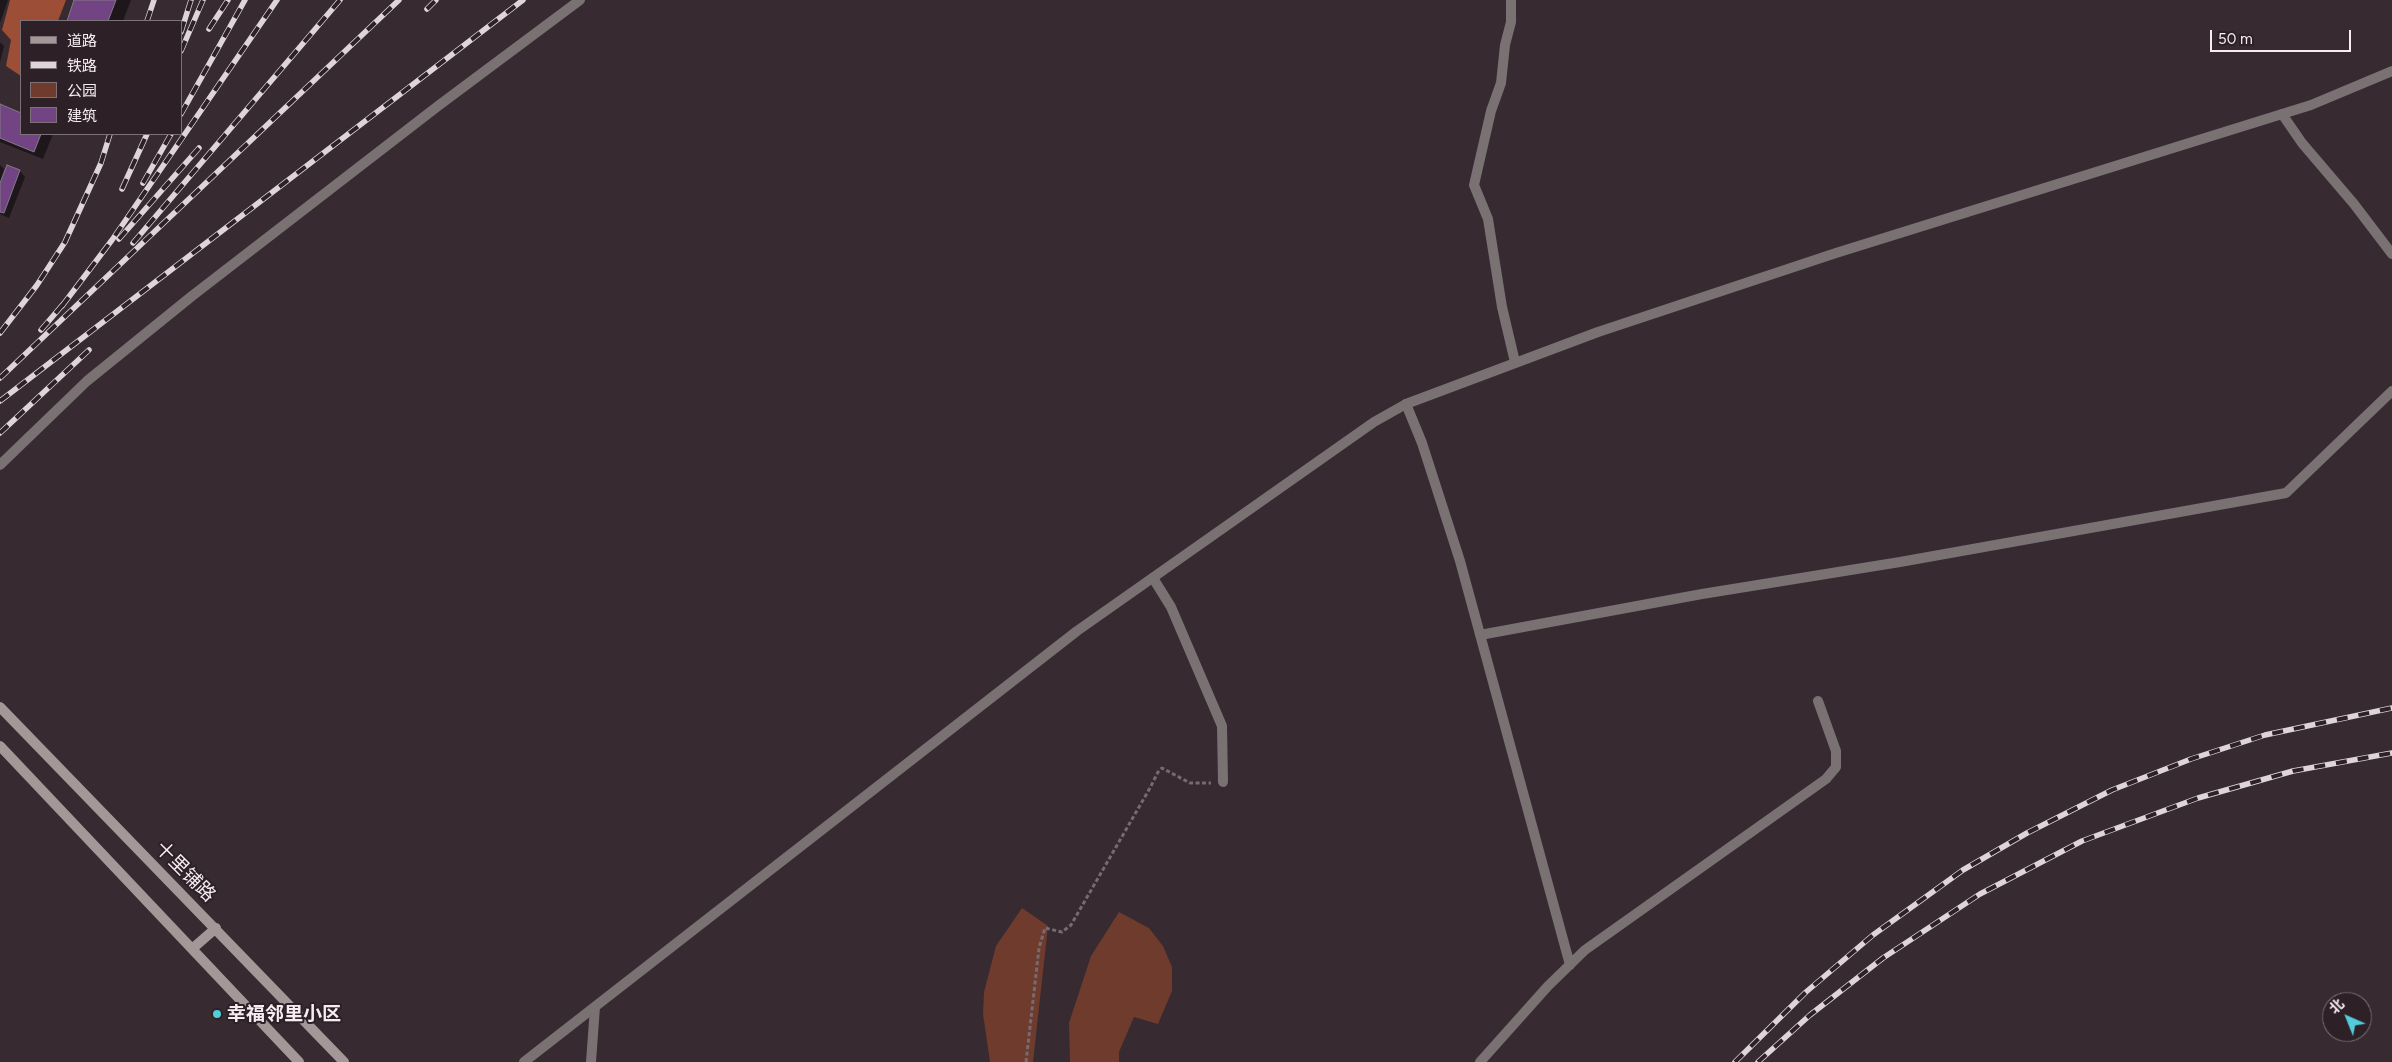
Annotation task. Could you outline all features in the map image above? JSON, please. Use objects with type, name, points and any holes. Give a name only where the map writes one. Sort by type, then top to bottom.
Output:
[{"type":"main road","name":"十里铺路","points":[[0,707],[344,1062]]},
{"type":"main road","points":[[0,746],[299,1062]]},
{"type":"main road","points":[[192,949],[216,928]]},
{"type":"street","points":[[0,465],[86,381],[438,106],[580,0]]},
{"type":"street","points":[[1511,0],[1511,22],[1505,45],[1501,83],[1488,120],[1474,185],[1488,219],[1502,307],[1516,362]]},
{"type":"street","points":[[524,1062],[1077,631],[1374,422],[1406,404],[1607,329],[1836,253],[2311,105],[2392,71]]},
{"type":"street","points":[[2282,114],[2302,143],[2354,204],[2392,254]]},
{"type":"street","points":[[1480,635],[1702,594],[1900,562],[2286,493],[2392,391]]},
{"type":"street","points":[[1406,404],[1431,470],[1480,635],[1570,965]]},
{"type":"street","points":[[1153,578],[1171,607],[1222,726],[1223,782]]},
{"type":"street","points":[[1480,1062],[1585,950],[1826,779],[1836,767],[1836,751],[1818,701]]},
{"type":"street","points":[[591,1062],[594,1007]]},
{"type":"path","points":[[1026,1062],[1038,948],[1045,928],[1062,932],[1071,926],[1162,768],[1190,783],[1223,782]]},
{"type":"green space","points":[[1022,908],[1048,926],[1033,1062],[990,1062],[983,1014],[984,992],[996,946]]},
{"type":"green space","points":[[1119,912],[1149,928],[1163,946],[1172,967],[1172,991],[1158,1024],[1134,1017],[1119,1052],[1119,1062],[1070,1062],[1069,1023],[1091,956]]},
{"type":"shaded area","points":[[10,0],[66,0],[58,20],[20,20],[20,75],[6,66],[11,40],[2,30]]},
{"type":"building","points":[[74,0],[116,0],[108,20],[67,20]]},
{"type":"building","points":[[0,104],[20,113],[20,135],[41,135],[34,152],[0,138]]},
{"type":"building","points":[[7,165],[20,170],[4,213],[0,212],[0,183]]},
{"type":"railway","points":[[147,20],[154,0]]},
{"type":"railway","points":[[182,29],[191,0]]},
{"type":"railway","points":[[182,49],[203,0]]},
{"type":"railway","points":[[209,29],[228,0]]},
{"type":"railway","points":[[182,112],[245,0]]},
{"type":"railway","points":[[62,306],[112,240],[277,0]]},
{"type":"railway","points":[[133,243],[340,0]]},
{"type":"railway","points":[[0,378],[399,0]]},
{"type":"railway","points":[[427,9],[436,0]]},
{"type":"railway","points":[[0,401],[523,0]]},
{"type":"railway","points":[[0,333],[37,285],[65,242],[101,163],[110,135]]},
{"type":"railway","points":[[122,189],[147,135]]},
{"type":"railway","points":[[143,183],[170,135]]},
{"type":"railway","points":[[119,239],[199,148]]},
{"type":"railway","points":[[41,330],[65,302]]},
{"type":"railway","points":[[0,433],[89,350]]},
{"type":"railway","points":[[1735,1062],[1806,992],[1873,935],[1963,870],[2027,833],[2112,790],[2191,759],[2265,735],[2392,708]]},
{"type":"railway","points":[[1758,1062],[1810,1015],[1883,958],[1980,894],[2082,841],[2198,798],[2293,771],[2392,753]]},
{"type":"place","name":"幸福邻里小区","points":[[217,1014]]}]
